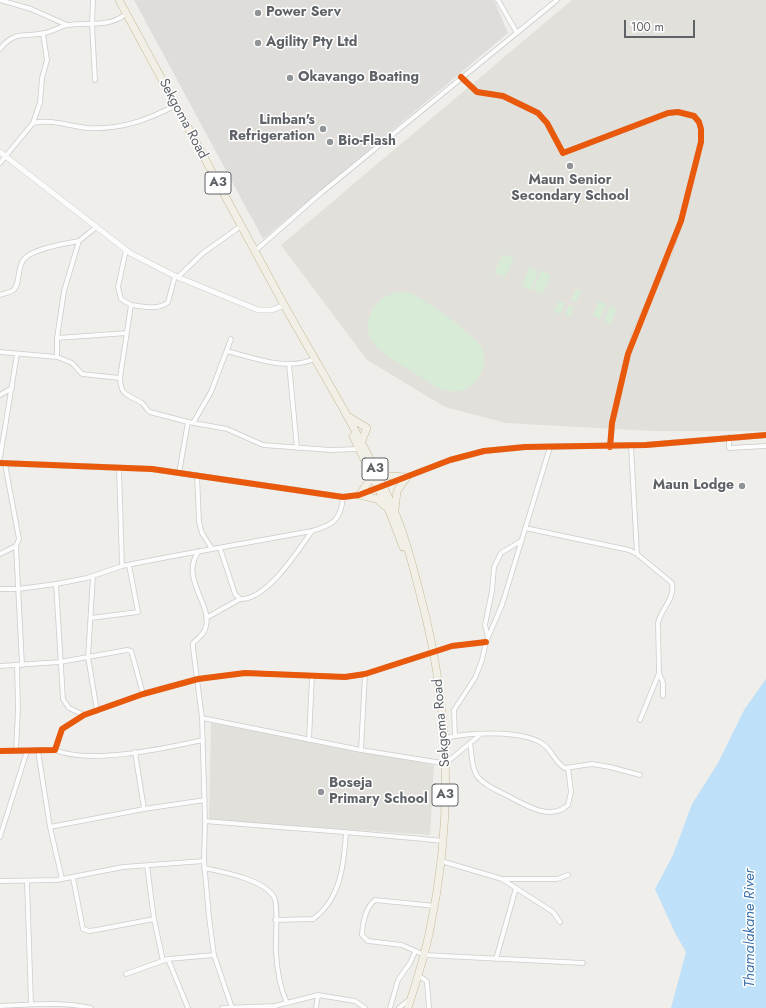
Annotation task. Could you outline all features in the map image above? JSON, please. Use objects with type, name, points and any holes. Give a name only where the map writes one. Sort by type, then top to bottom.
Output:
[{"type":"highway","name":"Sekgoma Road","points":[[119,0],[254,251],[347,416],[360,446]]},
{"type":"highway","name":"Sekgoma Road","points":[[316,362],[328,389],[360,446],[393,512],[413,564],[434,651],[446,738],[443,840],[435,906],[424,955],[408,1008]]},
{"type":"highway","points":[[347,416],[367,428],[360,446]]},
{"type":"highway","points":[[393,512],[380,500],[359,495],[368,481],[370,465],[388,476],[407,477]]},
{"type":"highway","points":[[393,512],[397,491],[407,477]]},
{"type":"street","points":[[0,0],[9,1],[31,9],[68,25]]},
{"type":"street","points":[[93,0],[92,24],[95,80]]},
{"type":"street","points":[[498,0],[516,33]]},
{"type":"street","points":[[254,251],[327,188],[557,0]]},
{"type":"street","points":[[0,49],[12,37],[43,34],[68,25],[115,21],[126,14]]},
{"type":"street","points":[[0,163],[33,123],[40,103],[42,78],[46,60],[43,34]]},
{"type":"street","points":[[461,77],[477,92],[503,96],[531,108],[538,113],[547,123],[563,153],[668,113],[687,113],[694,116],[700,122],[701,142],[681,221],[630,347],[612,423]]},
{"type":"street","points":[[33,123],[47,121],[86,128],[117,127],[142,121],[176,105]]},
{"type":"street","points":[[0,152],[95,228],[126,250],[151,265],[258,310],[272,310],[284,305]]},
{"type":"street","points":[[126,250],[118,287],[121,299],[131,305],[157,307],[168,302],[177,277],[203,253],[241,226]]},
{"type":"street","points":[[0,295],[15,289],[17,285],[19,266],[24,258],[54,246],[79,241],[95,228]]},
{"type":"street","points":[[57,357],[57,338],[64,291],[79,241]]},
{"type":"street","points":[[131,305],[120,378],[121,391],[143,404],[148,411],[190,423],[227,429],[263,445],[331,450],[360,446]]},
{"type":"street","points":[[57,338],[127,333]]},
{"type":"street","points":[[180,473],[190,423],[211,392],[231,339]]},
{"type":"street","points":[[0,352],[57,357],[72,363],[82,374],[120,378]]},
{"type":"street","points":[[227,352],[290,364],[316,362]]},
{"type":"street","points":[[0,458],[18,354]]},
{"type":"street","points":[[290,364],[297,448]]},
{"type":"street","points":[[0,395],[12,388]]},
{"type":"street","points":[[610,447],[612,428]]},
{"type":"street","points":[[16,750],[19,665],[16,546],[18,543],[19,531],[2,463],[119,468],[180,473],[343,497],[359,495],[450,460],[484,451],[525,447],[610,447],[673,444],[728,437],[766,435]]},
{"type":"street","points":[[728,437],[729,448],[766,446]]},
{"type":"street","points":[[631,446],[637,554]]},
{"type":"street","points":[[454,736],[454,710],[475,678],[482,660],[487,640],[502,605],[550,447]]},
{"type":"street","points":[[119,468],[122,566]]},
{"type":"street","points":[[197,475],[199,522],[202,533],[212,549]]},
{"type":"street","points":[[0,589],[18,589],[56,584],[93,576],[122,566],[312,531],[333,523],[339,515],[343,497]]},
{"type":"street","points":[[525,528],[620,547],[637,554],[669,580],[673,588],[670,601],[659,616],[658,623],[659,673],[663,683],[664,696]]},
{"type":"street","points":[[220,548],[235,594],[240,599],[247,600],[263,591],[294,556],[312,531]]},
{"type":"street","points":[[487,640],[485,626],[496,562],[501,553],[521,541]]},
{"type":"street","points":[[0,554],[16,546]]},
{"type":"street","points":[[199,551],[194,559],[194,579],[207,624],[204,632],[193,643],[202,718],[205,800],[204,868],[214,955],[232,1008]]},
{"type":"street","points":[[91,618],[138,612],[129,565]]},
{"type":"street","points":[[93,576],[88,657],[96,711]]},
{"type":"street","points":[[56,584],[60,662],[65,705],[84,715]]},
{"type":"street","points":[[206,618],[240,599]]},
{"type":"street","points":[[55,750],[62,728],[84,715],[143,694],[198,679],[245,674],[345,677],[365,674],[434,651],[487,640]]},
{"type":"street","points":[[0,666],[60,662],[131,651],[143,694]]},
{"type":"street","points":[[640,720],[659,673]]},
{"type":"street","points":[[361,750],[365,674]]},
{"type":"street","points":[[309,740],[312,676]]},
{"type":"street","points":[[202,718],[427,762],[446,763],[481,734]]},
{"type":"street","points":[[446,738],[481,734],[508,734],[532,738],[550,750],[560,765],[568,768],[592,764],[640,775]]},
{"type":"street","points":[[0,751],[55,750],[70,755],[135,752],[203,740]]},
{"type":"street","points":[[470,743],[474,769],[481,780],[531,808],[542,811],[559,811],[568,805],[571,792],[568,768]]},
{"type":"street","points":[[0,837],[27,751]]},
{"type":"street","points":[[38,751],[50,827],[62,879]]},
{"type":"street","points":[[135,752],[144,809]]},
{"type":"street","points":[[50,827],[144,809],[205,800]]},
{"type":"street","points":[[205,821],[314,831],[346,832],[443,840]]},
{"type":"street","points":[[275,920],[313,919],[331,901],[344,862],[346,832]]},
{"type":"street","points":[[0,882],[27,882],[73,878],[147,864],[204,860]]},
{"type":"street","points":[[441,861],[502,879],[553,912],[560,922]]},
{"type":"street","points":[[147,864],[154,919],[163,961]]},
{"type":"street","points":[[204,868],[244,878],[267,890],[274,897],[276,905],[276,952],[279,973],[287,1003]]},
{"type":"street","points":[[502,879],[557,879],[568,875]]},
{"type":"street","points":[[73,878],[83,929],[89,931],[154,919]]},
{"type":"street","points":[[27,882],[31,1003]]},
{"type":"street","points":[[496,958],[516,888]]},
{"type":"street","points":[[435,906],[378,899],[370,906],[362,928],[362,935],[364,939],[368,941],[402,945],[424,955],[583,963]]},
{"type":"street","points":[[390,1008],[398,980],[410,963],[415,952]]},
{"type":"street","points":[[126,974],[168,959],[214,955]]},
{"type":"street","points":[[168,959],[188,1008]]},
{"type":"street","points":[[418,976],[427,982],[430,1008]]},
{"type":"street","points":[[316,1008],[318,995]]},
{"type":"street","points":[[222,1008],[255,1008],[287,1003],[318,995],[355,1001],[366,1008]]},
{"type":"street","points":[[399,1008],[411,998]]},
{"type":"street","points":[[0,1006],[31,1003],[62,1003],[91,1008]]},
{"type":"shaded area","points":[[134,0],[494,0],[508,33],[263,239]]},
{"type":"shaded area","name":"Maun Senior Secondary School","points":[[572,0],[766,0],[766,431],[654,431],[506,423],[445,407],[367,360],[281,245]]},
{"type":"shaded area","name":"Boseja Primary School","points":[[211,723],[434,765],[430,835],[209,820]]},
{"type":"green space","points":[[503,254],[514,258],[505,277],[494,273]]},
{"type":"green space","points":[[529,267],[538,271],[531,290],[522,287]]},
{"type":"green space","points":[[541,271],[551,275],[543,294],[533,290]]},
{"type":"green space","points":[[576,289],[581,291],[576,302],[571,300]]},
{"type":"green space","points":[[397,292],[409,293],[426,302],[460,326],[482,348],[484,357],[483,366],[478,378],[473,384],[464,390],[450,391],[440,389],[393,360],[375,345],[369,333],[368,320],[370,314],[383,298]]},
{"type":"green space","points":[[559,301],[565,303],[560,314],[554,311]]},
{"type":"green space","points":[[599,301],[606,304],[600,319],[593,316]]},
{"type":"green space","points":[[569,305],[574,307],[570,317],[565,315]]},
{"type":"green space","points":[[610,306],[617,309],[611,324],[604,321]]},
{"type":"water","name":"Thamalakane River","points":[[766,679],[766,1008],[671,1008],[686,952],[675,933],[655,889],[673,855],[692,804],[718,763],[744,710]]},
{"type":"cycle path","points":[[461,77],[477,92],[503,96],[538,113],[547,123],[563,153],[668,113],[678,112],[694,116],[699,122],[701,129],[701,142],[681,221],[628,354],[612,423],[610,447]]},
{"type":"cycle path","points":[[0,463],[152,469],[343,497],[359,495],[450,460],[484,451],[525,447],[646,445],[766,435]]},
{"type":"cycle path","points":[[0,751],[55,750],[62,729],[84,715],[143,694],[198,679],[245,673],[345,677],[365,674],[452,646],[486,642]]},
{"type":"place","name":"Power Serv","points":[[258,13]]},
{"type":"place","name":"Agility Pty Ltd","points":[[258,43]]},
{"type":"place","name":"Okavango Boating","points":[[290,78]]},
{"type":"place","name":"Limban's Refrigeration","points":[[323,129]]},
{"type":"place","name":"Bio-Flash","points":[[330,142]]},
{"type":"place","name":"Maun Senior Secondary School","points":[[570,166]]},
{"type":"place","name":"Maun Lodge","points":[[742,486]]},
{"type":"place","name":"Boseja Primary School","points":[[321,792]]}]
